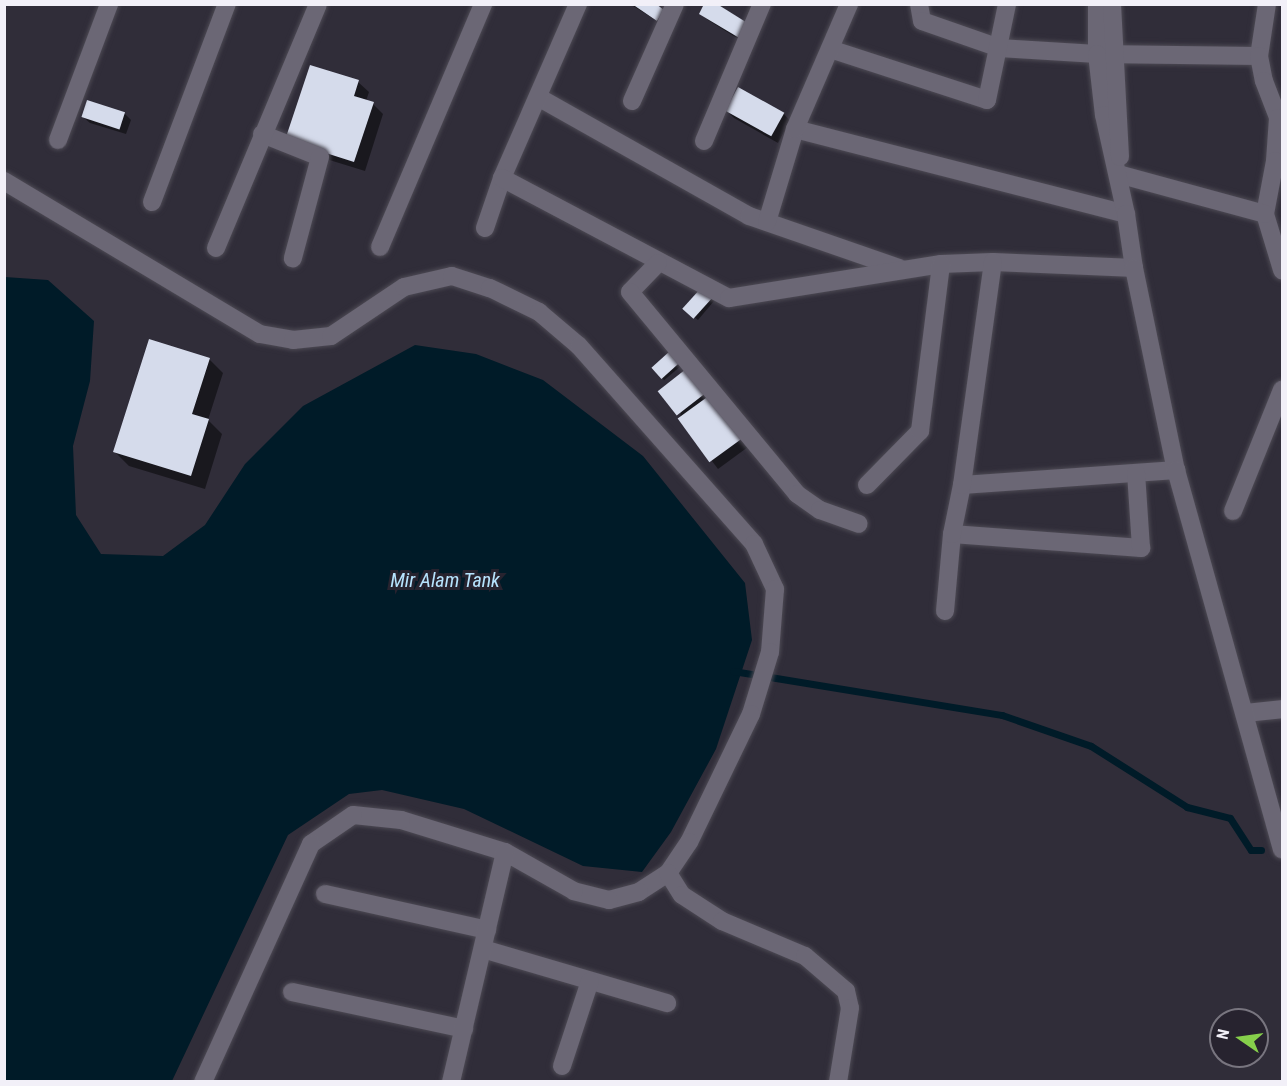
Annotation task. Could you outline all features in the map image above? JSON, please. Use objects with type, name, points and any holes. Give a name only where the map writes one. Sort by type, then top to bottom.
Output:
[{"type":"street","points":[[58,140],[109,4]]},
{"type":"street","points":[[152,202],[227,4]]},
{"type":"street","points":[[216,248],[318,4]]},
{"type":"street","points":[[380,247],[483,4]]},
{"type":"street","points":[[485,228],[502,178],[578,4]]},
{"type":"street","points":[[632,101],[675,4]]},
{"type":"street","points":[[704,141],[762,4]]},
{"type":"street","points":[[767,222],[795,129],[849,4]]},
{"type":"street","points":[[919,4],[922,21],[999,48],[1106,54],[1259,56]]},
{"type":"street","points":[[830,49],[987,100],[1007,4]]},
{"type":"street","points":[[1097,4],[1106,54]]},
{"type":"street","points":[[1113,4],[1106,54],[1104,115],[1110,152],[1118,174],[1134,268],[1176,470],[1282,849]]},
{"type":"street","points":[[1267,4],[1259,56],[1264,81],[1278,118],[1275,161],[1265,214],[1282,270]]},
{"type":"street","points":[[538,97],[749,216],[901,269]]},
{"type":"street","points":[[795,129],[1126,214]]},
{"type":"street","points":[[262,134],[320,156],[293,258]]},
{"type":"street","points":[[1118,174],[1265,214]]},
{"type":"street","points":[[502,178],[658,263],[729,298],[941,264],[993,262],[1134,268]]},
{"type":"street","points":[[4,181],[260,334],[293,340],[331,336],[404,287],[452,276],[490,288],[539,312],[579,346],[754,544],[776,589],[768,661],[752,714],[689,842],[668,873],[639,892],[609,900],[574,891],[505,852],[401,820],[353,814],[311,844],[203,1082]]},
{"type":"street","points":[[945,611],[952,534],[962,485],[993,262]]},
{"type":"street","points":[[658,263],[630,291],[797,494],[820,510],[859,524]]},
{"type":"street","points":[[867,485],[920,431],[941,264]]},
{"type":"street","points":[[1233,511],[1282,390]]},
{"type":"street","points":[[962,485],[1176,470]]},
{"type":"street","points":[[952,534],[1141,548],[1136,473]]},
{"type":"street","points":[[1245,713],[1282,710]]},
{"type":"street","points":[[451,1082],[505,852]]},
{"type":"street","points":[[668,873],[682,896],[722,921],[805,956],[846,991],[850,1008],[838,1082]]},
{"type":"street","points":[[325,894],[487,930]]},
{"type":"street","points":[[483,949],[667,1003]]},
{"type":"street","points":[[562,1066],[590,981]]},
{"type":"street","points":[[292,992],[464,1029]]},
{"type":"water","name":"Mir Alam Tank","points":[[5,277],[48,280],[94,321],[90,381],[73,446],[76,515],[101,554],[163,556],[205,525],[245,464],[303,406],[415,345],[476,354],[543,380],[643,456],[745,583],[752,640],[716,749],[671,832],[642,872],[583,866],[464,809],[382,790],[349,794],[288,835],[172,1081],[5,1081]]},
{"type":"building","points":[[632,4],[656,4],[664,10],[657,21]]},
{"type":"building","points":[[704,4],[717,4],[749,24],[741,39],[699,14]]},
{"type":"building","points":[[310,65],[359,80],[354,96],[374,102],[354,162],[285,140]]},
{"type":"building","points":[[738,87],[784,113],[771,136],[725,111]]},
{"type":"building","points":[[87,100],[125,112],[119,129],[81,117]]},
{"type":"building","points":[[701,288],[712,298],[693,319],[682,309]]},
{"type":"building","points":[[149,339],[210,358],[192,414],[209,419],[191,476],[113,452]]},
{"type":"building","points":[[670,351],[680,362],[661,379],[651,368]]},
{"type":"building","points":[[686,369],[705,393],[677,416],[658,391]]},
{"type":"building","points":[[710,395],[742,439],[709,462],[678,419]]},
{"type":"waterway","points":[[733,671],[1002,715],[1091,746],[1187,807],[1230,818],[1251,850],[1261,850]]}]
